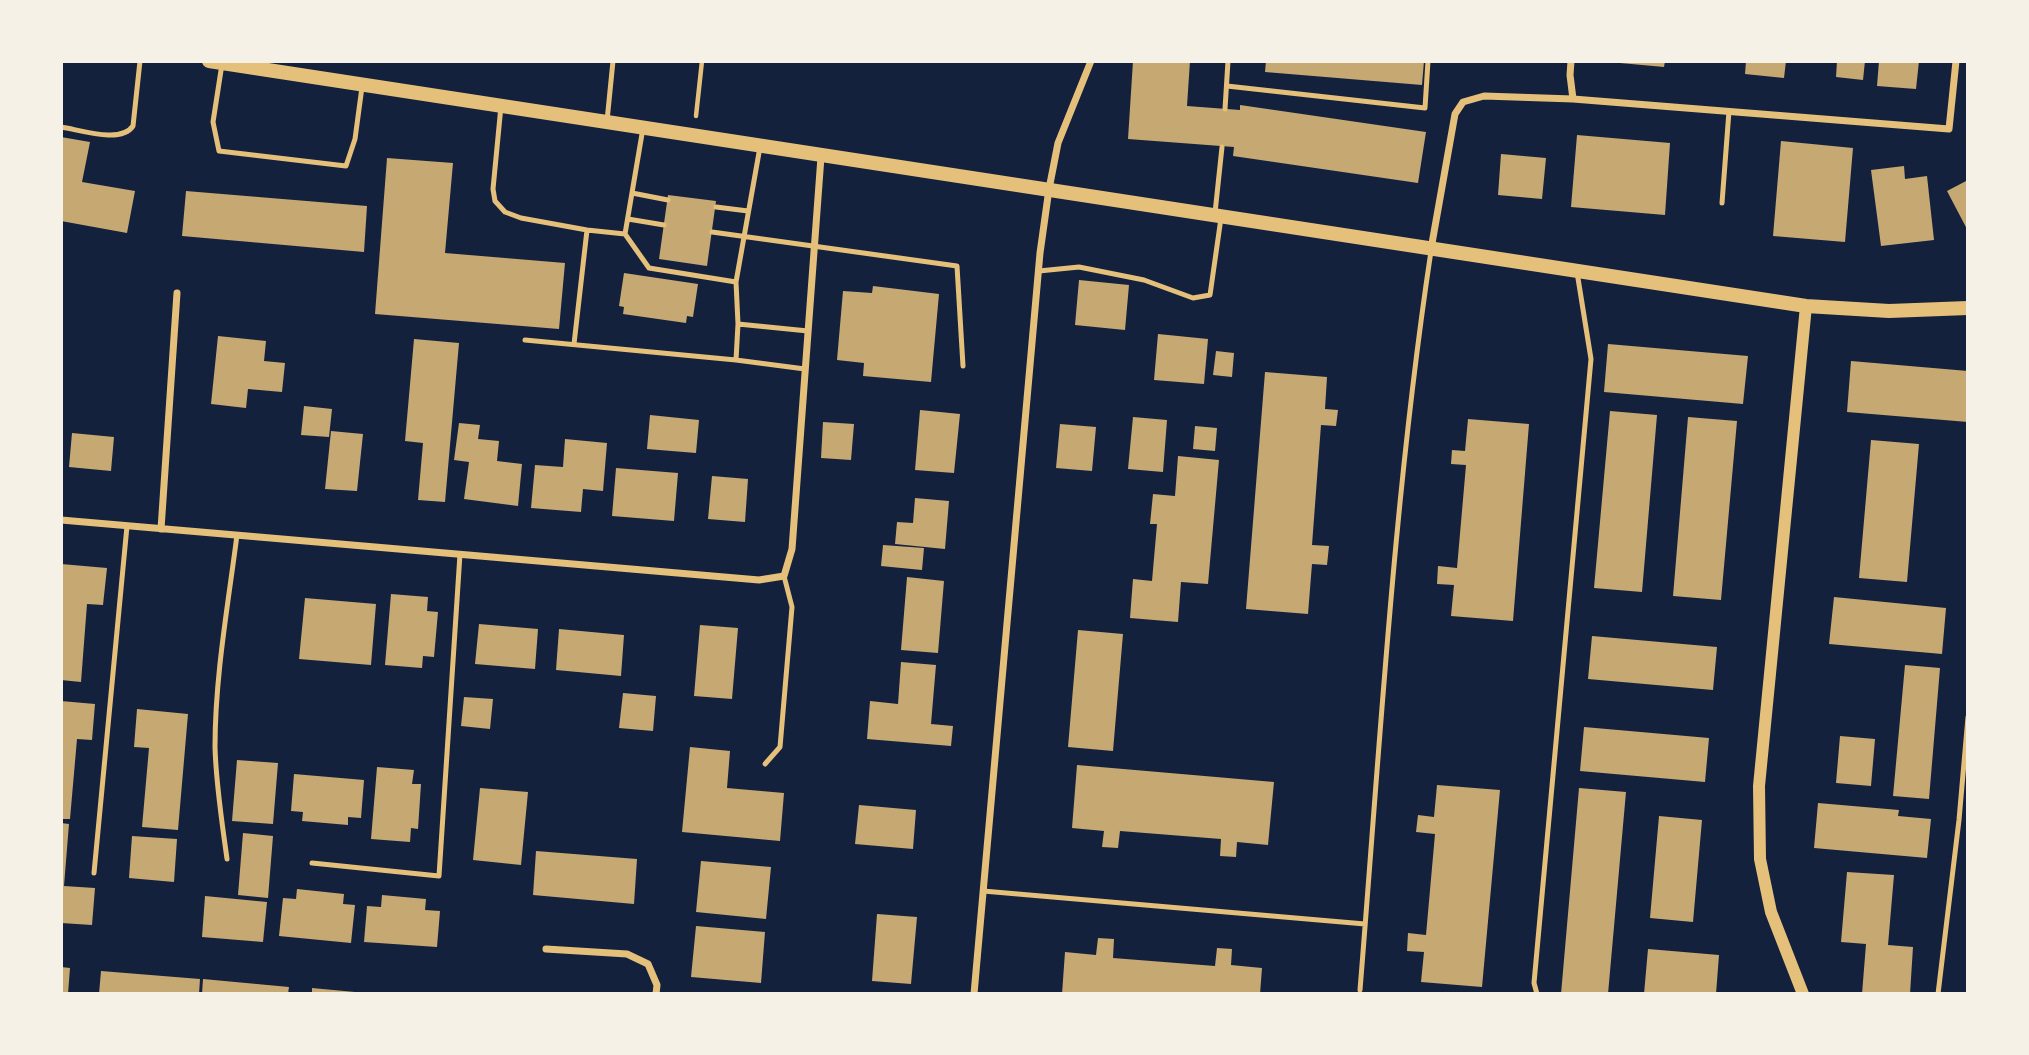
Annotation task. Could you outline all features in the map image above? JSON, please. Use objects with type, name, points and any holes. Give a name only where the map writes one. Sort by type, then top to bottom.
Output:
[{"type":"main road","points":[[217,62],[1806,306],[1889,311],[1968,308]]},
{"type":"street","points":[[974,994],[1039,271],[1049,189],[1058,143],[1091,61]]},
{"type":"street","points":[[1571,61],[1573,99]]},
{"type":"street","points":[[1431,248],[1455,114],[1463,102],[1484,96],[1573,99],[1949,129],[1956,61]]},
{"type":"street","points":[[61,520],[759,580],[784,576],[792,549],[821,156]]},
{"type":"street","points":[[161,529],[177,293]]},
{"type":"street","points":[[1803,994],[1771,912],[1760,859],[1759,786],[1806,306]]},
{"type":"street","points":[[546,949],[628,954],[648,964],[657,985],[656,994]]},
{"type":"lane","points":[[61,127],[118,136],[128,133],[133,126],[140,61]]},
{"type":"lane","points":[[607,122],[613,61]]},
{"type":"lane","points":[[1225,109],[1228,61]]},
{"type":"lane","points":[[1227,86],[1425,108],[1428,61]]},
{"type":"lane","points":[[217,62],[213,122],[219,151],[346,166],[355,139],[363,85]]},
{"type":"lane","points":[[501,106],[493,189],[495,201],[505,212],[521,218],[625,234]]},
{"type":"lane","points":[[1722,203],[1729,111]]},
{"type":"lane","points":[[643,128],[625,234],[649,268],[736,282]]},
{"type":"lane","points":[[736,360],[736,282],[760,146]]},
{"type":"lane","points":[[1039,271],[1079,267],[1144,280],[1193,298],[1210,295],[1222,147]]},
{"type":"lane","points":[[632,193],[668,200]]},
{"type":"lane","points":[[716,207],[748,211]]},
{"type":"lane","points":[[628,219],[664,225]]},
{"type":"lane","points":[[574,344],[587,230]]},
{"type":"lane","points":[[712,232],[957,266],[963,366]]},
{"type":"lane","points":[[1360,990],[1398,527],[1431,248]]},
{"type":"lane","points":[[1537,994],[1534,983],[1591,359],[1577,272]]},
{"type":"lane","points":[[738,324],[808,331]]},
{"type":"lane","points":[[525,340],[805,369]]},
{"type":"lane","points":[[94,873],[127,526]]},
{"type":"lane","points":[[227,859],[215,747],[219,685],[237,535]]},
{"type":"lane","points":[[312,863],[439,876],[460,554]]},
{"type":"lane","points":[[765,764],[780,747],[792,607],[784,576]]},
{"type":"lane","points":[[1938,994],[1959,820],[1968,717]]},
{"type":"lane","points":[[983,891],[1365,924]]},
{"type":"path","points":[[694,136],[702,61]]},
{"type":"building","points":[[1133,61],[1190,61],[1187,106],[1240,110],[1240,105],[1426,132],[1418,183],[1233,156],[1234,147],[1128,139]]},
{"type":"building","points":[[1266,61],[1424,61],[1422,85],[1265,72]]},
{"type":"building","points":[[1620,61],[1665,61],[1664,67]]},
{"type":"building","points":[[1746,61],[1786,61],[1784,78],[1745,74]]},
{"type":"building","points":[[1837,61],[1865,61],[1863,80],[1836,77]]},
{"type":"building","points":[[1879,61],[1919,61],[1916,89],[1877,86]]},
{"type":"building","points":[[1577,135],[1670,143],[1665,215],[1571,207]]},
{"type":"building","points":[[61,137],[90,142],[82,182],[135,191],[127,233],[61,221]]},
{"type":"building","points":[[1781,141],[1853,148],[1845,242],[1773,236]]},
{"type":"building","points":[[1501,154],[1546,158],[1542,199],[1498,195]]},
{"type":"building","points":[[387,158],[453,163],[445,253],[565,263],[559,329],[375,314]]},
{"type":"building","points":[[1904,166],[1905,179],[1927,176],[1934,240],[1881,246],[1871,170]]},
{"type":"building","points":[[1968,180],[1968,231],[1947,191]]},
{"type":"building","points":[[186,191],[367,206],[364,252],[182,236]]},
{"type":"building","points":[[668,195],[716,201],[707,266],[659,259]]},
{"type":"building","points":[[624,273],[698,284],[693,317],[687,316],[686,323],[623,314],[624,307],[619,306]]},
{"type":"building","points":[[1079,280],[1129,285],[1125,330],[1075,325]]},
{"type":"building","points":[[873,286],[939,294],[931,382],[863,376],[864,363],[837,360],[843,291],[872,293]]},
{"type":"building","points":[[1158,334],[1208,339],[1204,384],[1154,380]]},
{"type":"building","points":[[218,336],[266,341],[264,361],[285,363],[282,392],[248,389],[246,408],[211,404]]},
{"type":"building","points":[[414,339],[459,343],[445,502],[418,500],[423,443],[405,441]]},
{"type":"building","points":[[1608,344],[1748,356],[1743,404],[1604,392]]},
{"type":"building","points":[[1216,351],[1234,353],[1232,377],[1213,375]]},
{"type":"building","points":[[1851,361],[1968,371],[1968,422],[1847,412]]},
{"type":"building","points":[[1265,372],[1327,377],[1325,409],[1338,410],[1336,426],[1321,425],[1312,545],[1329,546],[1327,565],[1312,564],[1308,614],[1246,609]]},
{"type":"building","points":[[304,406],[332,409],[329,437],[301,435]]},
{"type":"building","points":[[920,410],[960,414],[954,473],[915,470]]},
{"type":"building","points":[[1610,411],[1657,415],[1642,592],[1594,588]]},
{"type":"building","points":[[650,415],[699,420],[696,453],[647,449]]},
{"type":"building","points":[[1133,417],[1167,420],[1163,472],[1128,469]]},
{"type":"building","points":[[1688,417],[1737,421],[1721,600],[1673,596]]},
{"type":"building","points":[[1468,419],[1529,424],[1513,621],[1451,616],[1454,585],[1437,584],[1438,566],[1457,568],[1466,465],[1451,464],[1452,450],[1465,451]]},
{"type":"building","points":[[823,422],[854,424],[851,460],[821,458]]},
{"type":"building","points":[[459,423],[480,425],[478,439],[499,441],[497,461],[522,464],[518,506],[464,499],[469,462],[454,460]]},
{"type":"building","points":[[1060,424],[1096,427],[1092,471],[1056,468]]},
{"type":"building","points":[[1195,426],[1217,428],[1215,451],[1193,449]]},
{"type":"building","points":[[331,431],[363,434],[357,491],[325,489]]},
{"type":"building","points":[[72,433],[114,437],[111,471],[69,467]]},
{"type":"building","points":[[565,439],[607,443],[603,491],[583,489],[581,512],[531,508],[535,465],[563,467]]},
{"type":"building","points":[[1871,440],[1919,444],[1907,582],[1859,578]]},
{"type":"building","points":[[1178,456],[1219,460],[1208,584],[1181,582],[1178,622],[1130,618],[1133,579],[1152,581],[1157,524],[1150,524],[1153,494],[1175,496]]},
{"type":"building","points":[[616,468],[678,473],[674,521],[612,516]]},
{"type":"building","points":[[712,476],[748,479],[745,522],[708,519]]},
{"type":"building","points":[[915,498],[949,501],[945,549],[895,544],[897,522],[913,523]]},
{"type":"building","points":[[883,545],[924,548],[922,570],[881,566]]},
{"type":"building","points":[[61,564],[107,568],[103,605],[87,604],[81,682],[61,680]]},
{"type":"building","points":[[907,577],[944,581],[938,653],[901,650]]},
{"type":"building","points":[[391,594],[428,597],[427,611],[438,612],[434,657],[423,656],[422,668],[385,665]]},
{"type":"building","points":[[1834,597],[1946,608],[1942,654],[1829,644]]},
{"type":"building","points":[[305,598],[376,604],[371,665],[299,659]]},
{"type":"building","points":[[479,624],[538,629],[535,669],[475,664]]},
{"type":"building","points":[[700,625],[738,628],[732,699],[694,696]]},
{"type":"building","points":[[559,629],[624,635],[621,676],[556,670]]},
{"type":"building","points":[[1078,630],[1123,634],[1113,751],[1068,747]]},
{"type":"building","points":[[1592,636],[1717,647],[1713,690],[1588,679]]},
{"type":"building","points":[[901,662],[936,665],[931,724],[953,726],[951,746],[867,739],[870,701],[898,704]]},
{"type":"building","points":[[1905,665],[1940,668],[1929,799],[1893,796]]},
{"type":"building","points":[[623,693],[656,696],[653,731],[619,728]]},
{"type":"building","points":[[464,697],[493,699],[490,729],[461,726]]},
{"type":"building","points":[[61,701],[95,704],[92,740],[77,739],[70,819],[61,819]]},
{"type":"building","points":[[137,709],[188,714],[178,830],[142,827],[149,748],[134,747]]},
{"type":"building","points":[[1584,727],[1709,738],[1705,782],[1580,771]]},
{"type":"building","points":[[1840,736],[1875,739],[1871,786],[1836,783]]},
{"type":"building","points":[[690,747],[730,751],[727,788],[784,793],[780,841],[682,832]]},
{"type":"building","points":[[237,760],[278,763],[273,824],[232,821]]},
{"type":"building","points":[[1077,765],[1274,782],[1268,845],[1237,842],[1236,857],[1220,856],[1221,839],[1120,831],[1118,848],[1102,847],[1104,831],[1072,828]]},
{"type":"building","points":[[377,767],[414,770],[412,784],[421,784],[418,829],[411,828],[410,842],[371,839]]},
{"type":"building","points":[[294,774],[364,780],[361,818],[348,817],[348,825],[302,821],[303,812],[291,811]]},
{"type":"building","points":[[1437,785],[1500,790],[1482,987],[1421,982],[1424,952],[1407,951],[1408,933],[1426,935],[1435,834],[1416,832],[1418,815],[1434,817]]},
{"type":"building","points":[[480,788],[528,792],[521,865],[473,860]]},
{"type":"building","points":[[1579,788],[1626,792],[1608,994],[1561,994]]},
{"type":"building","points":[[1818,803],[1899,810],[1898,816],[1931,819],[1927,858],[1814,848]]},
{"type":"building","points":[[859,805],[916,810],[913,849],[855,844]]},
{"type":"building","points":[[1659,816],[1702,820],[1693,922],[1650,918]]},
{"type":"building","points":[[61,823],[69,824],[64,886],[95,888],[92,925],[61,923]]},
{"type":"building","points":[[243,833],[273,836],[268,898],[238,895]]},
{"type":"building","points":[[132,836],[177,839],[174,882],[129,878]]},
{"type":"building","points":[[536,851],[637,859],[634,904],[533,895]]},
{"type":"building","points":[[701,861],[771,867],[766,919],[696,912]]},
{"type":"building","points":[[1847,872],[1894,875],[1888,945],[1913,947],[1910,994],[1862,994],[1866,944],[1841,942]]},
{"type":"building","points":[[297,889],[344,894],[343,904],[355,905],[351,943],[279,936],[283,898],[296,899]]},
{"type":"building","points":[[382,895],[426,899],[425,910],[440,911],[437,947],[364,942],[367,906],[381,907]]},
{"type":"building","points":[[205,896],[267,902],[263,942],[202,937]]},
{"type":"building","points":[[877,914],[917,917],[911,984],[872,981]]},
{"type":"building","points":[[696,926],[765,932],[761,983],[691,977]]},
{"type":"building","points":[[1098,938],[1114,939],[1113,958],[1215,966],[1217,948],[1232,949],[1231,965],[1262,968],[1260,994],[1062,994],[1065,952],[1096,955]]},
{"type":"building","points":[[1648,949],[1719,955],[1716,994],[1644,994]]},
{"type":"building","points":[[61,967],[70,968],[68,994],[61,994]]},
{"type":"building","points":[[101,971],[200,979],[199,994],[99,994]]},
{"type":"building","points":[[203,979],[289,987],[288,994],[202,994]]},
{"type":"building","points":[[312,988],[355,992],[355,994],[312,994]]}]
